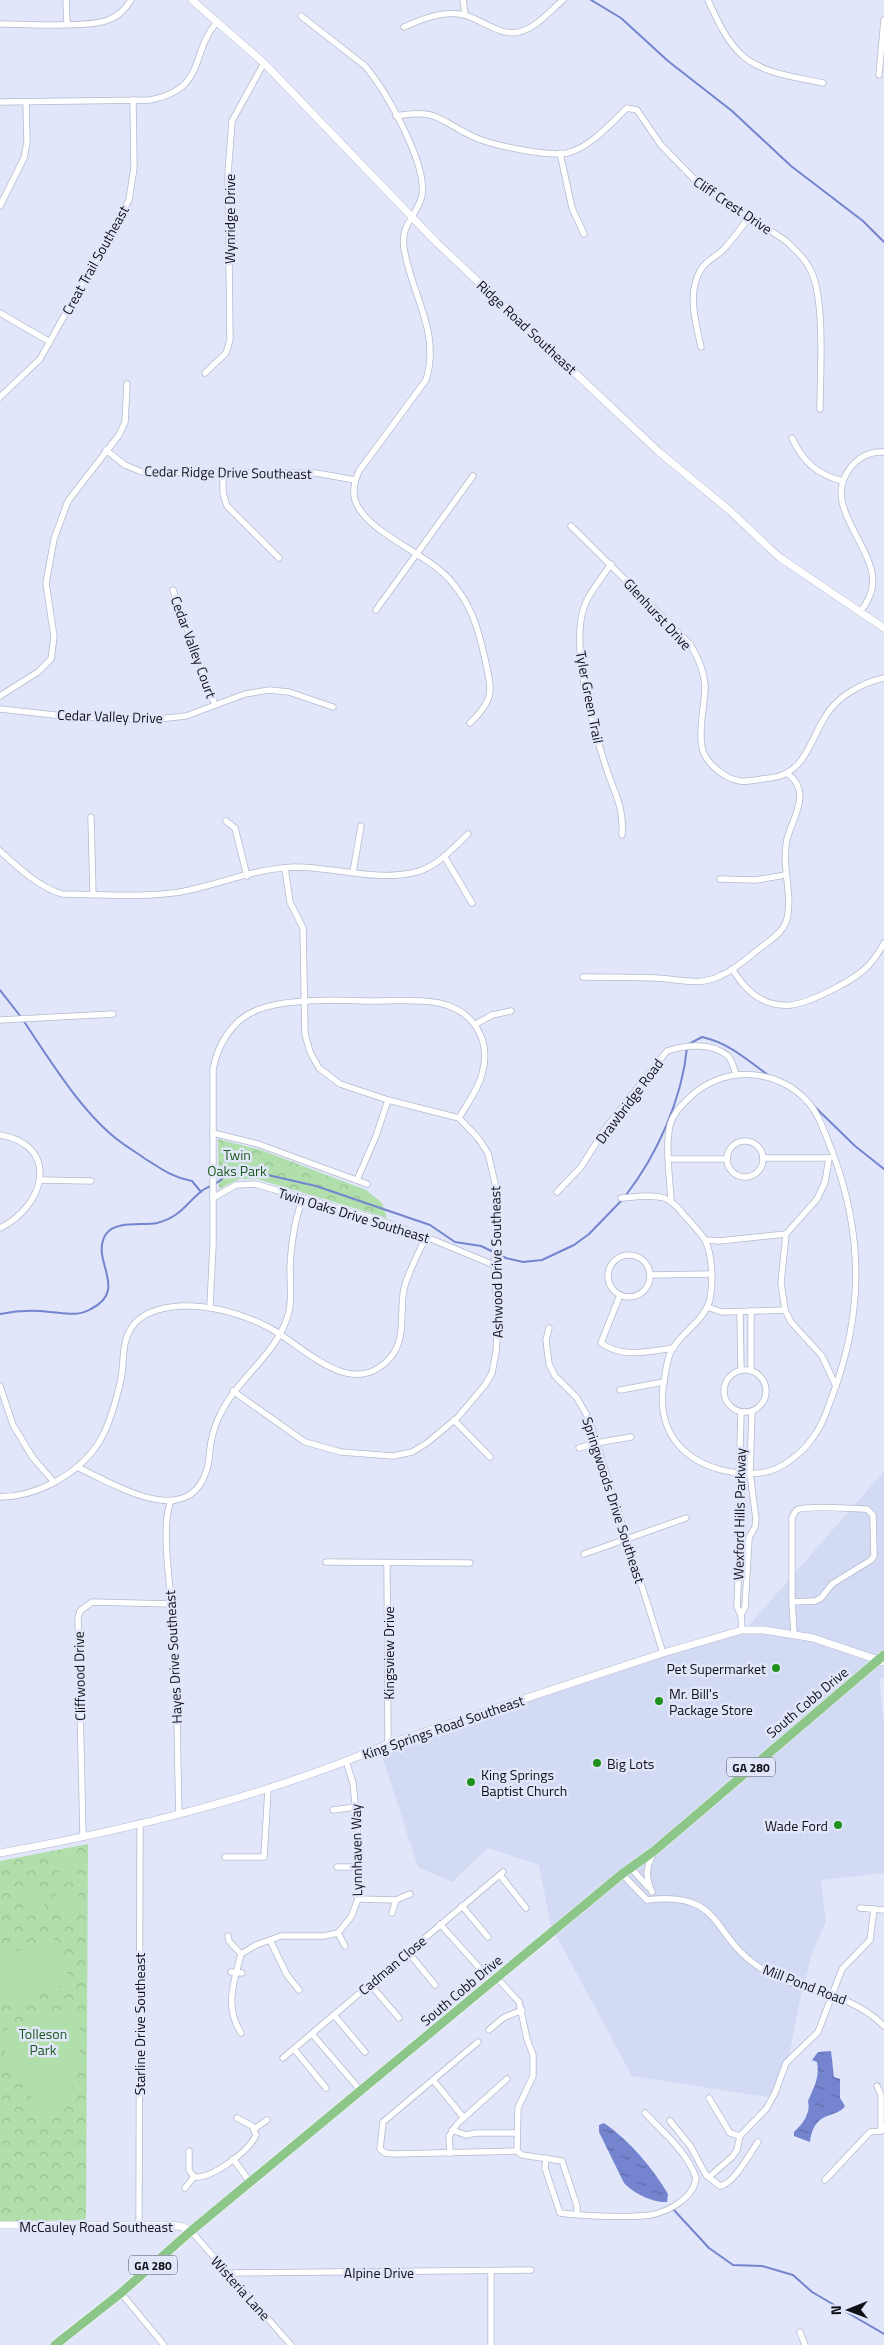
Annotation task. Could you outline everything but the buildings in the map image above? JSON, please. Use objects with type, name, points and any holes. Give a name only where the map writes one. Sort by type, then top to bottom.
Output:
[{"type":"main road","name":"South Cobb Drive","points":[[55,2345],[121,2293],[250,2182],[622,1874],[654,1851],[882,1659]]},
{"type":"street","points":[[66,0],[67,23]]},
{"type":"street","points":[[0,24],[106,21],[122,13],[131,0]]},
{"type":"street","name":"Ridge Road Southeast","points":[[192,0],[264,63],[411,217],[659,452],[729,510],[779,557],[884,628]]},
{"type":"street","points":[[463,0],[465,15]]},
{"type":"street","points":[[404,28],[421,19],[436,16],[465,15],[498,30],[519,32],[533,26],[563,0]]},
{"type":"street","points":[[708,0],[728,40],[745,58],[771,70],[823,83]]},
{"type":"street","points":[[301,16],[365,66],[390,101],[419,163],[423,183],[419,204],[404,228],[403,246],[428,329],[431,363],[426,380],[359,471],[355,480],[354,499],[361,512],[371,522],[449,578],[468,602],[480,635],[492,687],[490,699],[482,711],[470,722]]},
{"type":"street","points":[[879,75],[884,20]]},
{"type":"street","points":[[0,102],[159,98],[183,85],[195,69],[208,36],[217,22]]},
{"type":"street","name":"Wynridge Drive","points":[[205,373],[226,353],[230,340],[228,174],[232,121],[264,63]]},
{"type":"street","name":"Creat Trail Southeast","points":[[0,397],[40,359],[130,195],[134,168],[133,100]]},
{"type":"street","points":[[0,206],[24,158],[27,142],[26,102]]},
{"type":"street","name":"Cliff Crest Drive","points":[[396,116],[428,113],[437,116],[474,137],[528,151],[567,153],[589,142],[627,108],[632,107],[637,110],[661,145],[695,180],[786,241],[798,252],[810,268],[816,288],[819,314],[820,409]]},
{"type":"street","points":[[560,153],[572,208],[584,234]]},
{"type":"street","points":[[701,347],[694,310],[693,293],[696,278],[701,269],[721,252],[750,216]]},
{"type":"street","points":[[0,313],[50,342]]},
{"type":"street","points":[[0,696],[38,672],[51,659],[54,637],[46,583],[54,539],[68,501],[119,435],[125,422],[127,384]]},
{"type":"street","points":[[792,438],[805,460],[817,471],[842,481]]},
{"type":"street","name":"Cedar Ridge Drive Southeast","points":[[106,450],[125,466],[142,472],[316,473],[355,480]]},
{"type":"street","points":[[860,612],[872,593],[873,574],[841,502],[842,481],[859,459],[875,452],[884,452]]},
{"type":"street","points":[[223,471],[223,494],[227,506],[279,558]]},
{"type":"street","points":[[376,610],[473,476]]},
{"type":"street","name":"Glenhurst Drive","points":[[571,526],[690,644],[698,658],[705,686],[702,747],[708,760],[731,779],[740,781],[776,778],[788,774]]},
{"type":"street","name":"Tyler Green Trail","points":[[611,564],[586,603],[579,645],[597,738],[607,772],[620,801],[623,818],[622,835]]},
{"type":"street","name":"Cedar Valley Court","points":[[173,590],[215,705]]},
{"type":"street","points":[[583,977],[657,978],[703,982],[722,976],[780,934],[787,920],[788,901],[785,875],[787,840],[799,805],[800,791],[797,780],[788,774],[807,754],[826,716],[841,698],[855,689],[884,678]]},
{"type":"street","name":"Cedar Valley Drive","points":[[0,710],[73,717],[158,719],[186,716],[245,694],[269,690],[289,692],[333,707]]},
{"type":"street","points":[[91,817],[94,894]]},
{"type":"street","points":[[226,821],[235,828],[247,876]]},
{"type":"street","points":[[353,872],[361,826]]},
{"type":"street","points":[[0,851],[27,875],[49,890],[62,894],[178,892],[285,868],[327,869],[380,875],[418,872],[444,856],[468,834]]},
{"type":"street","points":[[444,856],[472,904]]},
{"type":"street","points":[[210,1306],[213,1198],[213,1068],[222,1041],[239,1022],[257,1010],[276,1005],[304,1002],[339,1000],[438,1003],[455,1008],[476,1024],[484,1049],[484,1067],[478,1084],[459,1118],[388,1100],[340,1084],[319,1068],[307,1044],[304,1002],[303,928],[290,902],[285,868]]},
{"type":"street","points":[[720,879],[756,880],[785,875]]},
{"type":"street","points":[[732,969],[751,992],[762,1000],[792,1005],[857,975],[873,960],[884,942]]},
{"type":"street","points":[[476,1024],[492,1015],[511,1011]]},
{"type":"street","points":[[0,1020],[113,1014]]},
{"type":"street","name":"Drawbridge Road","points":[[557,1192],[581,1167],[605,1129],[667,1051],[679,1047],[710,1046],[729,1056],[736,1074]]},
{"type":"street","points":[[621,1198],[653,1196],[671,1201],[705,1240],[710,1255],[710,1298],[707,1307],[674,1348],[666,1369],[662,1412],[667,1426],[678,1445],[695,1461],[713,1469],[750,1473],[764,1472],[786,1464],[815,1435],[821,1425],[850,1341],[856,1288],[850,1209],[818,1117],[810,1104],[798,1092],[769,1076],[736,1074],[697,1090],[676,1110],[670,1126],[671,1201]]},
{"type":"street","points":[[358,1180],[388,1100]]},
{"type":"street","name":"Ashwood Drive Southeast","points":[[233,1391],[305,1442],[341,1452],[393,1456],[412,1452],[427,1444],[454,1420],[485,1385],[492,1373],[498,1324],[494,1265],[498,1236],[493,1170],[483,1145],[459,1118]]},
{"type":"street","points":[[213,1133],[258,1144],[367,1184]]},
{"type":"street","points":[[0,1135],[16,1138],[27,1144],[36,1155],[40,1180],[34,1199],[14,1221],[0,1228]]},
{"type":"street","points":[[746,1141],[758,1147],[762,1158],[758,1172],[745,1177],[732,1172],[727,1159],[733,1146],[746,1141]]},
{"type":"street","points":[[762,1158],[831,1156]]},
{"type":"street","points":[[831,1156],[825,1182],[818,1199],[786,1234],[781,1267],[785,1310],[791,1322],[822,1356],[836,1386]]},
{"type":"street","points":[[670,1159],[727,1159]]},
{"type":"street","points":[[40,1180],[90,1181]]},
{"type":"street","name":"Twin Oaks Drive Southeast","points":[[213,1198],[236,1185],[248,1183],[382,1222],[426,1237],[494,1265]]},
{"type":"street","points":[[79,1468],[138,1495],[171,1501],[191,1494],[206,1473],[214,1429],[233,1391],[281,1334],[289,1312],[291,1254],[295,1225],[303,1198]]},
{"type":"street","points":[[705,1240],[719,1241],[786,1234]]},
{"type":"street","points":[[0,1497],[37,1491],[79,1468],[104,1434],[112,1415],[122,1377],[125,1338],[136,1322],[147,1314],[164,1307],[210,1306],[240,1314],[281,1334],[323,1364],[340,1372],[357,1374],[382,1365],[398,1347],[402,1330],[404,1290],[426,1237]]},
{"type":"street","points":[[626,1254],[640,1257],[645,1262],[650,1275],[649,1282],[641,1294],[634,1297],[620,1295],[610,1286],[608,1272],[614,1260],[626,1254]]},
{"type":"street","points":[[650,1275],[711,1274]]},
{"type":"street","points":[[620,1295],[601,1343],[612,1352],[630,1353],[674,1348]]},
{"type":"street","points":[[707,1307],[722,1312],[785,1310]]},
{"type":"street","points":[[751,1311],[751,1370]]},
{"type":"street","points":[[740,1312],[741,1370]]},
{"type":"street","name":"Springwoods Drive Southeast","points":[[549,1328],[546,1340],[549,1364],[555,1376],[577,1398],[589,1419],[663,1653]]},
{"type":"street","points":[[741,1370],[751,1370],[758,1374],[766,1387],[764,1402],[752,1412],[741,1413],[727,1403],[724,1395],[727,1379],[741,1370]]},
{"type":"street","points":[[620,1390],[664,1382]]},
{"type":"street","points":[[0,1386],[13,1425],[33,1458],[54,1482]]},
{"type":"street","name":"Wexford Hills Parkway","points":[[741,1615],[745,1607],[749,1538],[755,1528],[756,1519],[750,1473],[752,1412]]},
{"type":"street","name":"Wexford Hills Parkway","points":[[741,1413],[739,1473],[742,1495],[737,1607],[741,1615],[742,1630]]},
{"type":"street","points":[[454,1420],[490,1457]]},
{"type":"street","points":[[578,1448],[631,1437]]},
{"type":"street","name":"Hayes Drive Southeast","points":[[171,1501],[166,1512],[174,1633],[180,1814]]},
{"type":"street","points":[[792,1602],[806,1602],[821,1598],[832,1584],[871,1560],[874,1556],[874,1515],[871,1512],[867,1510],[819,1508],[799,1509],[794,1512],[792,1518],[792,1602],[794,1634]]},
{"type":"street","points":[[584,1554],[686,1518]]},
{"type":"street","points":[[326,1562],[470,1563]]},
{"type":"street","name":"Kingsview Drive","points":[[387,1563],[388,1744]]},
{"type":"street","points":[[739,1566],[747,1566]]},
{"type":"street","name":"Cliffwood Drive","points":[[83,1836],[78,1656],[80,1611],[92,1602],[171,1604]]},
{"type":"street","name":"King Springs Road Southeast","points":[[0,1853],[180,1814],[268,1788],[346,1762],[388,1744],[663,1653],[742,1630],[764,1630],[794,1634],[829,1642],[882,1659]]},
{"type":"street","name":"Lynnhaven Way","points":[[338,1932],[352,1917],[358,1900],[356,1807],[353,1783],[346,1762]]},
{"type":"street","points":[[225,1857],[264,1857],[268,1788]]},
{"type":"street","points":[[333,1810],[356,1807]]},
{"type":"street","name":"Starline Drive Southeast","points":[[139,2225],[140,1823]]},
{"type":"street","points":[[654,1851],[646,1871],[648,1883],[655,1899]]},
{"type":"street","points":[[337,1867],[358,1867]]},
{"type":"street","points":[[631,1868],[652,1892]]},
{"type":"street","name":"Cadman Close","points":[[283,2058],[501,1874],[526,1908]]},
{"type":"street","name":"Mill Pond Road","points":[[622,1874],[641,1896],[647,1900],[687,1900],[698,1904],[712,1916],[737,1948],[759,1968],[773,1975],[858,2005],[884,2026]]},
{"type":"street","points":[[358,1900],[396,1900],[410,1894]]},
{"type":"street","points":[[392,1912],[396,1900]]},
{"type":"street","points":[[462,1906],[488,1936]]},
{"type":"street","points":[[860,1908],[884,1910]]},
{"type":"street","points":[[708,2177],[732,2157],[737,2150],[740,2136],[770,2101],[786,2063],[818,2032],[842,1969],[870,1940],[874,1910]]},
{"type":"street","points":[[440,1924],[495,1980],[517,1997],[522,2010],[534,2066],[530,2082],[518,2108],[517,2151]]},
{"type":"street","points":[[241,1954],[281,1936],[324,1936],[338,1932],[345,1946]]},
{"type":"street","points":[[228,1936],[229,1941],[241,1954]]},
{"type":"street","points":[[270,1940],[287,1975],[298,1990]]},
{"type":"street","points":[[408,1952],[436,1986]]},
{"type":"street","points":[[240,2033],[234,2023],[230,2003],[241,1954]]},
{"type":"street","points":[[370,1984],[399,2018]]},
{"type":"street","points":[[489,2030],[504,2018],[522,2010]]},
{"type":"street","points":[[334,2015],[365,2052]]},
{"type":"street","points":[[312,2034],[360,2091]]},
{"type":"street","points":[[478,2042],[383,2122],[380,2149],[385,2154],[517,2151],[522,2155],[556,2159],[564,2163],[565,2174],[577,2206],[577,2214]]},
{"type":"street","points":[[294,2049],[326,2088]]},
{"type":"street","points":[[450,2153],[449,2136],[452,2130],[507,2079]]},
{"type":"street","points":[[433,2080],[464,2118]]},
{"type":"street","points":[[826,2180],[870,2132],[883,2130],[881,2095],[878,2086]]},
{"type":"street","points":[[709,2098],[730,2133],[740,2136]]},
{"type":"street","points":[[546,2158],[545,2168],[560,2213],[650,2215],[671,2207],[684,2198],[692,2188],[696,2178],[688,2162],[673,2142],[645,2113]]},
{"type":"street","points":[[194,2177],[214,2172],[233,2159],[254,2139],[256,2135],[254,2129],[237,2118]]},
{"type":"street","points":[[254,2129],[267,2120]]},
{"type":"street","points":[[670,2121],[691,2148],[708,2177],[718,2186],[726,2185],[745,2162],[758,2142]]},
{"type":"street","points":[[452,2130],[466,2135],[476,2133],[517,2133]]},
{"type":"street","points":[[189,2151],[189,2170],[194,2177]]},
{"type":"street","points":[[233,2159],[250,2182]]},
{"type":"street","points":[[186,2188],[194,2177]]},
{"type":"street","name":"McCauley Road Southeast","points":[[0,2225],[177,2226],[191,2232]]},
{"type":"street","name":"Wisteria Lane","points":[[191,2232],[292,2345]]},
{"type":"street","name":"Alpine Drive","points":[[226,2273],[531,2270]]},
{"type":"street","points":[[490,2271],[491,2345]]},
{"type":"street","points":[[121,2293],[164,2345]]},
{"type":"street","points":[[800,2332],[805,2345]]},
{"type":"shaded area","points":[[884,1471],[884,1678],[879,1678],[884,1725],[884,1873],[821,1880],[826,1922],[812,1954],[801,1995],[787,2066],[768,2097],[632,2076],[551,1926],[539,1865],[488,1848],[452,1882],[418,1867],[381,1753],[660,1656],[745,1630]]},
{"type":"green space","name":"Twin Oaks Park","points":[[218,1139],[261,1150],[366,1190],[382,1203],[387,1218],[257,1179],[239,1179],[219,1189]]},
{"type":"green space","name":"Tolleson Park","points":[[88,1844],[86,2220],[0,2221],[0,1861]]},
{"type":"green space","points":[[57,1859],[78,1860],[78,1869],[56,1869]]},
{"type":"green space","points":[[57,1872],[78,1873],[78,1883],[56,1882]]},
{"type":"green space","points":[[23,1888],[45,1889],[45,1899],[23,1898]]},
{"type":"green space","points":[[56,1889],[78,1889],[78,1899],[56,1899]]},
{"type":"green space","points":[[23,1902],[44,1902],[44,1912],[23,1912]]},
{"type":"green space","points":[[56,1902],[78,1903],[78,1912],[56,1912]]},
{"type":"green space","points":[[54,1938],[70,1982],[0,2007],[0,1957]]},
{"type":"green space","points":[[76,2004],[81,2042],[74,2082],[63,2106],[47,2123],[0,2043],[0,2032]]},
{"type":"water","points":[[831,2051],[834,2077],[840,2079],[840,2098],[845,2106],[841,2110],[826,2116],[816,2124],[810,2142],[794,2136],[794,2132],[807,2114],[808,2101],[817,2077],[817,2062],[812,2060],[818,2052]]},
{"type":"water","points":[[604,2123],[623,2138],[648,2164],[668,2194],[667,2202],[644,2197],[624,2183],[599,2132],[599,2125]]},
{"type":"waterway","points":[[591,0],[621,18],[668,61],[732,111],[791,166],[863,221],[884,242]]},
{"type":"waterway","points":[[0,990],[21,1017]]},
{"type":"waterway","points":[[23,1020],[68,1086],[94,1118],[125,1145],[161,1169],[179,1178],[192,1181],[201,1192]]},
{"type":"waterway","points":[[689,1044],[702,1037],[721,1043],[737,1052],[768,1075]]},
{"type":"waterway","points":[[626,1195],[648,1162],[666,1126],[680,1087],[687,1048]]},
{"type":"waterway","points":[[815,1107],[855,1146],[884,1169]]},
{"type":"waterway","points":[[0,1314],[31,1311],[76,1314],[91,1309],[102,1301],[107,1292],[107,1274],[102,1254],[102,1244],[106,1234],[110,1230],[123,1225],[151,1224],[172,1217],[203,1190],[219,1181],[227,1173],[259,1173],[316,1186],[430,1225],[455,1242],[481,1246],[506,1258],[523,1262],[542,1260],[574,1245],[589,1234],[623,1199]]},
{"type":"waterway","points":[[673,2209],[709,2248],[733,2265],[762,2266],[793,2275],[812,2292],[884,2334]]},
{"type":"place","name":"Pet Supermarket","points":[[776,1668]]},
{"type":"place","name":"Mr. Bill's Package Store","points":[[659,1701]]},
{"type":"place","name":"Big Lots","points":[[597,1763]]},
{"type":"place","name":"King Springs Baptist Church","points":[[471,1782]]},
{"type":"place","name":"Wade Ford","points":[[838,1825]]}]
